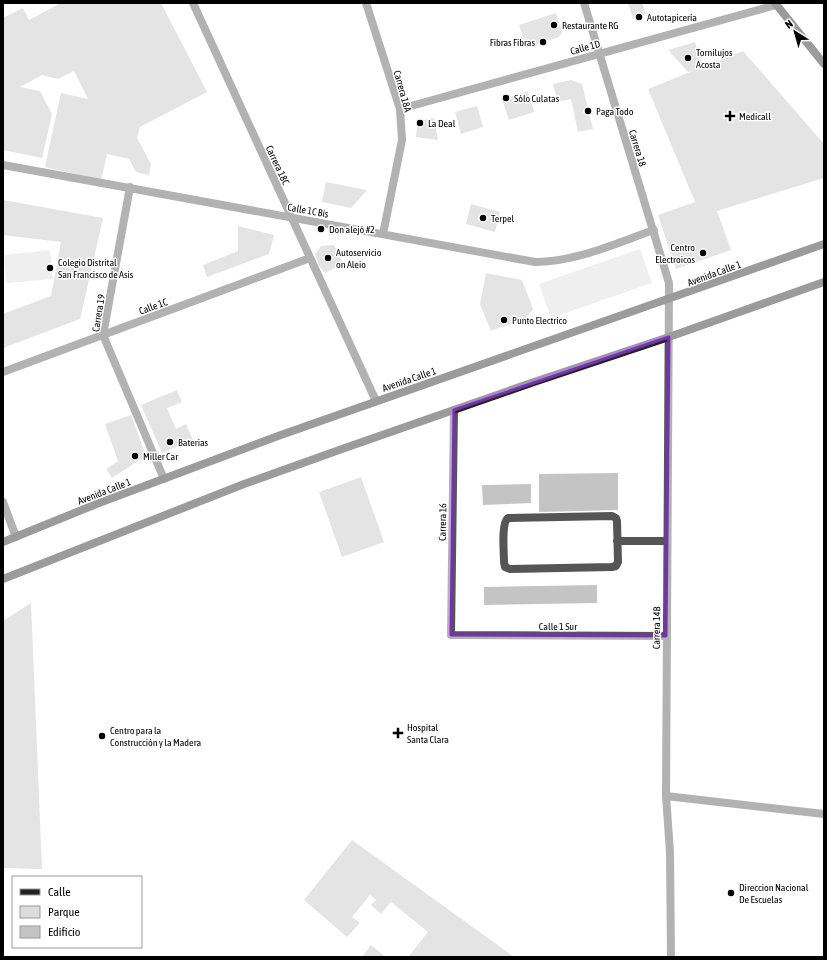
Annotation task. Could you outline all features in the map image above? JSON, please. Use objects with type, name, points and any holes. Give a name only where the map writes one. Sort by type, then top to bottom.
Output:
[{"type":"main road","points":[[776,4],[824,64]]},
{"type":"main road","name":"Avenida Calle 1","points":[[3,542],[164,479],[376,401],[824,244]]},
{"type":"main road","points":[[3,579],[244,484],[824,282]]},
{"type":"street","name":"Carrera 18C","points":[[193,3],[376,401]]},
{"type":"street","name":"Carrera 18A","points":[[366,3],[400,109],[402,140],[383,234]]},
{"type":"street","name":"Carrera 18","points":[[584,3],[598,54],[654,230],[669,283],[670,299]]},
{"type":"street","name":"Calle 1D","points":[[400,109],[776,4]]},
{"type":"street","name":"Calle 1C Bis","points":[[3,165],[535,262],[569,258],[654,230]]},
{"type":"street","name":"Carrera 19","points":[[130,188],[103,335],[164,479]]},
{"type":"street","name":"Calle 1C","points":[[3,372],[310,258]]},
{"type":"street","name":"Carrera 14B","points":[[670,299],[666,636],[666,796],[670,852],[671,957]]},
{"type":"street","name":"Carrera 16","points":[[451,635],[454,410]]},
{"type":"street","points":[[3,502],[16,537]]},
{"type":"street","points":[[614,516],[617,519],[617,541],[618,562],[614,567],[510,569],[504,565],[504,525],[508,518],[614,516]]},
{"type":"street","points":[[617,541],[667,541]]},
{"type":"street","name":"Calle 1 Sur","points":[[451,635],[666,636]]},
{"type":"street","points":[[666,796],[824,814]]},
{"type":"highlighted area","points":[[669,337],[666,636],[451,635],[454,410]]},
{"type":"green space","points":[[640,249],[652,283],[551,318],[539,284]]},
{"type":"green space","points":[[50,250],[53,279],[6,283],[4,255]]},
{"type":"building","points":[[61,3],[161,3],[207,92],[140,127],[137,138],[151,164],[149,175],[136,172],[129,159],[107,154],[101,180],[45,167],[61,93],[88,99],[74,71],[58,79],[42,75],[20,87],[40,91],[52,114],[42,158],[3,150],[3,18],[23,8],[29,20]]},
{"type":"building","points":[[628,3],[642,3],[646,14],[633,19]]},
{"type":"building","points":[[556,13],[562,32],[559,37],[526,48],[519,25]]},
{"type":"building","name":"Medicall","points":[[695,42],[703,67],[743,51],[824,144],[824,178],[717,211],[731,250],[676,269],[658,215],[695,202],[648,89],[695,70],[688,72],[668,50]]},
{"type":"building","points":[[571,80],[582,84],[593,129],[578,132],[571,99],[558,102],[553,84]]},
{"type":"building","points":[[528,91],[534,112],[509,120],[502,99]]},
{"type":"building","points":[[477,106],[483,127],[461,134],[455,112]]},
{"type":"building","points":[[434,118],[438,140],[416,137],[417,126],[424,120]]},
{"type":"building","points":[[326,182],[367,190],[351,208],[322,202]]},
{"type":"building","points":[[3,200],[103,218],[80,319],[3,348],[3,314],[51,296],[61,242],[3,235]]},
{"type":"building","name":"Terpel","points":[[471,204],[500,212],[495,232],[466,224]]},
{"type":"building","points":[[238,226],[274,235],[269,254],[207,277],[203,265],[238,251]]},
{"type":"building","name":"Autoservicio on Aleio","points":[[334,245],[343,263],[325,273],[319,266],[315,254],[321,246]]},
{"type":"building","points":[[486,273],[522,280],[533,309],[527,317],[491,331],[480,304]]},
{"type":"building","points":[[177,390],[182,402],[167,408],[176,429],[186,424],[193,440],[162,453],[141,405]]},
{"type":"building","points":[[131,415],[146,456],[112,478],[106,469],[118,461],[105,424]]},
{"type":"building","points":[[618,473],[618,510],[539,512],[539,474]]},
{"type":"building","points":[[361,477],[384,542],[342,557],[319,492]]},
{"type":"building","points":[[531,484],[531,503],[483,505],[482,485]]},
{"type":"building","points":[[597,585],[597,603],[484,605],[484,587]]},
{"type":"building","points":[[31,603],[42,869],[3,868],[3,621]]},
{"type":"building","points":[[352,840],[514,957],[408,957],[428,932],[391,902],[381,914],[371,905],[376,900],[370,895],[352,917],[360,923],[347,937],[304,900]]},
{"type":"building","points":[[371,945],[386,957],[362,957]]},
{"type":"place","name":"Autotapicería","points":[[639,17]]},
{"type":"place","name":"Restaurante RG","points":[[554,25]]},
{"type":"place","name":"Fibras Fibras","points":[[543,42]]},
{"type":"place","name":"Tornilujos Acosta","points":[[688,58]]},
{"type":"place","name":"Sólo Culatas","points":[[506,98]]},
{"type":"place","name":"Paga Todo","points":[[588,111]]},
{"type":"place","name":"Medicall","points":[[730,116]]},
{"type":"place","name":"La Deal","points":[[420,123]]},
{"type":"place","name":"Terpel","points":[[483,218]]},
{"type":"place","name":"Don alejó #2","points":[[321,229]]},
{"type":"place","name":"Centro Electroicos","points":[[703,253]]},
{"type":"place","name":"Autoservicio on Aleio","points":[[328,258]]},
{"type":"place","name":"Colegio Distrital San Francisco de Asis","points":[[50,268]]},
{"type":"place","name":"Punto Electrico","points":[[504,320]]},
{"type":"place","name":"Baterias","points":[[170,442]]},
{"type":"place","name":"Miller Car","points":[[135,456]]},
{"type":"place","name":"Hospital Santa Clara","points":[[398,733]]},
{"type":"place","name":"Centro para la Construcción y la Madera","points":[[102,736]]},
{"type":"place","name":"Direccion Nacional De Escuelas","points":[[731,893]]}]
